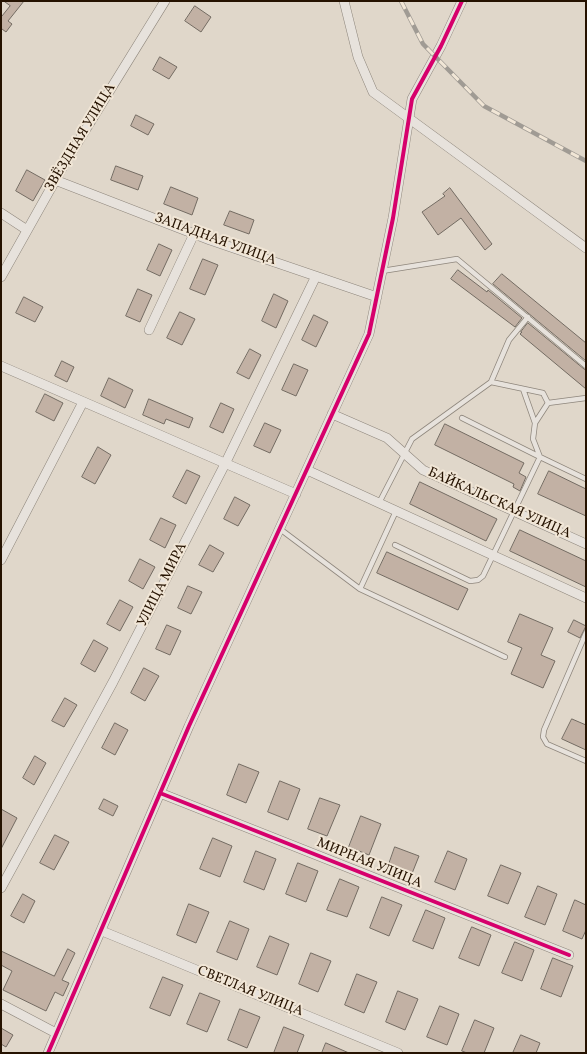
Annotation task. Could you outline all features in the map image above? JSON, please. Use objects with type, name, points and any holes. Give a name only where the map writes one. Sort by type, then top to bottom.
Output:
[{"type":"street","name":"ЗВЁЗДНАЯ УЛИЦА","points":[[1,277],[55,180],[165,1]]},
{"type":"street","points":[[344,1],[358,57],[373,92],[586,248]]},
{"type":"street","points":[[48,1053],[102,931],[192,719],[369,334],[393,218],[412,99],[441,46],[462,1]]},
{"type":"street","name":"ЗАПАДНАЯ УЛИЦА","points":[[55,180],[210,240],[377,297]]},
{"type":"street","points":[[1,213],[27,230]]},
{"type":"street","points":[[149,330],[194,234]]},
{"type":"street","name":"УЛИЦА МИРА","points":[[1,888],[117,675],[225,464],[316,276]]},
{"type":"street","points":[[1,366],[296,494]]},
{"type":"street","points":[[1,560],[83,402]]},
{"type":"street","name":"БАЙКАЛЬСКАЯ УЛИЦА","points":[[332,414],[388,438],[423,470],[586,544]]},
{"type":"street","points":[[307,470],[586,598]]},
{"type":"street","name":"МИРНАЯ УЛИЦА","points":[[160,793],[570,955]]},
{"type":"street","name":"СВЕТЛАЯ УЛИЦА","points":[[102,931],[398,1053]]},
{"type":"street","points":[[1,1004],[56,1033]]},
{"type":"lane","points":[[382,271],[457,259],[586,366]]},
{"type":"lane","points":[[379,503],[412,439],[491,382],[509,340],[528,318]]},
{"type":"lane","points":[[491,382],[543,393],[548,403]]},
{"type":"lane","points":[[523,389],[535,423]]},
{"type":"lane","points":[[395,545],[470,581],[478,580],[483,576],[540,457],[533,439],[535,423],[548,403],[586,398]]},
{"type":"lane","points":[[462,418],[586,479]]},
{"type":"lane","points":[[360,589],[396,511]]},
{"type":"lane","points":[[280,530],[360,589],[505,657]]},
{"type":"lane","points":[[586,636],[544,730],[543,737],[547,744],[586,761]]},
{"type":"building","points":[[4,1],[24,1],[8,21],[12,24],[6,32],[2,29],[1,30],[1,16],[10,6]]},
{"type":"building","points":[[195,6],[211,17],[201,32],[185,21]]},
{"type":"building","points":[[160,57],[177,67],[169,79],[153,70]]},
{"type":"building","points":[[136,115],[154,124],[148,135],[131,126]]},
{"type":"building","points":[[116,166],[143,176],[138,190],[111,180]]},
{"type":"building","points":[[27,170],[45,180],[33,201],[16,191]]},
{"type":"building","points":[[171,187],[198,198],[192,215],[164,204]]},
{"type":"building","points":[[450,188],[492,244],[485,250],[461,218],[438,235],[422,212],[445,196],[443,194]]},
{"type":"building","points":[[230,211],[254,220],[249,234],[224,225]]},
{"type":"building","points":[[159,244],[172,250],[160,276],[147,270]]},
{"type":"building","points":[[203,259],[218,265],[205,295],[190,289]]},
{"type":"building","points":[[458,270],[487,292],[488,290],[522,318],[515,327],[451,279]]},
{"type":"building","points":[[502,274],[586,343],[586,361],[493,284]]},
{"type":"building","points":[[138,289],[152,295],[140,322],[126,316]]},
{"type":"building","points":[[274,294],[288,301],[276,328],[262,321]]},
{"type":"building","points":[[24,297],[43,307],[35,322],[16,313]]},
{"type":"building","points":[[180,312],[195,319],[182,345],[167,338]]},
{"type":"building","points":[[314,315],[328,322],[316,347],[302,340]]},
{"type":"building","points":[[528,323],[586,370],[586,389],[520,334]]},
{"type":"building","points":[[250,349],[261,355],[249,379],[237,373]]},
{"type":"building","points":[[62,361],[74,367],[67,382],[55,376]]},
{"type":"building","points":[[294,364],[308,370],[296,396],[282,390]]},
{"type":"building","points":[[109,378],[133,390],[125,408],[101,396]]},
{"type":"building","points":[[45,394],[63,403],[54,421],[36,412]]},
{"type":"building","points":[[149,399],[193,418],[189,428],[166,419],[164,424],[143,415]]},
{"type":"building","points":[[221,403],[234,409],[223,433],[210,427]]},
{"type":"building","points":[[265,423],[281,430],[270,453],[254,446]]},
{"type":"building","points":[[445,424],[524,463],[519,473],[526,477],[520,491],[513,487],[514,484],[435,445]]},
{"type":"building","points":[[98,447],[111,455],[95,484],[82,477]]},
{"type":"building","points":[[187,470],[200,476],[186,504],[173,497]]},
{"type":"building","points":[[549,471],[586,489],[586,516],[538,494]]},
{"type":"building","points":[[420,482],[497,519],[486,541],[410,504]]},
{"type":"building","points":[[235,497],[250,505],[238,526],[224,519]]},
{"type":"building","points":[[161,518],[176,525],[165,548],[150,540]]},
{"type":"building","points":[[520,530],[586,561],[586,587],[510,551]]},
{"type":"building","points":[[210,545],[224,553],[213,572],[199,565]]},
{"type":"building","points":[[387,552],[468,589],[458,610],[377,573]]},
{"type":"building","points":[[140,559],[155,567],[143,589],[129,581]]},
{"type":"building","points":[[188,586],[202,592],[191,614],[178,608]]},
{"type":"building","points":[[120,600],[133,607],[120,631],[107,624]]},
{"type":"building","points":[[520,614],[553,628],[541,655],[555,661],[543,688],[511,674],[522,648],[508,642]]},
{"type":"building","points":[[574,620],[586,626],[580,638],[568,632]]},
{"type":"building","points":[[167,625],[181,631],[170,655],[156,649]]},
{"type":"building","points":[[94,640],[108,648],[95,672],[81,664]]},
{"type":"building","points":[[144,668],[159,676],[145,701],[131,693]]},
{"type":"building","points":[[65,698],[77,705],[64,727],[52,721]]},
{"type":"building","points":[[572,719],[586,725],[586,750],[562,739]]},
{"type":"building","points":[[115,723],[128,730],[115,755],[102,748]]},
{"type":"building","points":[[35,756],[46,763],[34,785],[23,778]]},
{"type":"building","points":[[239,764],[259,772],[246,803],[227,795]]},
{"type":"building","points":[[280,781],[300,789],[288,820],[268,812]]},
{"type":"building","points":[[320,798],[340,805],[327,836],[308,829]]},
{"type":"building","points":[[104,799],[118,806],[113,816],[99,809]]},
{"type":"building","points":[[1,809],[17,818],[1,849]]},
{"type":"building","points":[[361,816],[381,824],[369,855],[349,847]]},
{"type":"building","points":[[55,835],[69,842],[54,870],[40,863]]},
{"type":"building","points":[[213,838],[232,846],[220,877],[200,869]]},
{"type":"building","points":[[395,847],[419,856],[411,876],[388,867]]},
{"type":"building","points":[[256,851],[276,859],[264,890],[244,882]]},
{"type":"building","points":[[448,851],[467,859],[455,890],[435,882]]},
{"type":"building","points":[[298,863],[318,871],[306,902],[286,894]]},
{"type":"building","points":[[501,865],[521,873],[508,904],[488,896]]},
{"type":"building","points":[[340,879],[359,887],[347,917],[327,910]]},
{"type":"building","points":[[538,886],[557,894],[545,925],[525,917]]},
{"type":"building","points":[[23,894],[35,901],[24,923],[11,916]]},
{"type":"building","points":[[382,897],[402,905],[389,936],[370,928]]},
{"type":"building","points":[[575,900],[586,905],[586,930],[582,939],[563,931]]},
{"type":"building","points":[[189,904],[209,912],[196,943],[177,935]]},
{"type":"building","points":[[426,910],[445,918],[433,949],[413,941]]},
{"type":"building","points":[[230,921],[249,929],[237,960],[217,952]]},
{"type":"building","points":[[472,927],[491,935],[479,966],[459,958]]},
{"type":"building","points":[[270,936],[289,944],[277,975],[257,967]]},
{"type":"building","points":[[515,942],[534,950],[522,981],[502,973]]},
{"type":"building","points":[[68,949],[75,953],[62,980],[69,983],[63,996],[55,992],[46,1011],[3,990],[12,971],[1,965],[1,951],[54,976]]},
{"type":"building","points":[[311,953],[331,961],[318,992],[299,984]]},
{"type":"building","points":[[553,958],[573,966],[561,997],[541,989]]},
{"type":"building","points":[[357,974],[377,982],[364,1013],[345,1005]]},
{"type":"building","points":[[163,977],[183,985],[170,1016],[150,1008]]},
{"type":"building","points":[[398,991],[418,999],[405,1030],[386,1022]]},
{"type":"building","points":[[200,993],[220,1001],[207,1032],[187,1024]]},
{"type":"building","points":[[440,1006],[459,1014],[447,1045],[427,1037]]},
{"type":"building","points":[[240,1009],[260,1017],[247,1048],[228,1040]]},
{"type":"building","points":[[475,1020],[494,1028],[484,1053],[467,1053],[462,1051]]},
{"type":"building","points":[[284,1027],[304,1035],[297,1053],[274,1053]]},
{"type":"building","points":[[1,1028],[13,1035],[6,1047],[1,1044]]},
{"type":"building","points":[[521,1035],[540,1043],[536,1053],[513,1053]]},
{"type":"building","points":[[326,1043],[349,1053],[322,1053]]},
{"type":"railway","points":[[401,1],[423,44],[484,106],[586,161]]},
{"type":"cycle path","points":[[48,1053],[189,726],[369,334],[393,218],[412,99],[441,46],[462,1]]},
{"type":"cycle path","points":[[160,793],[569,955]]}]
